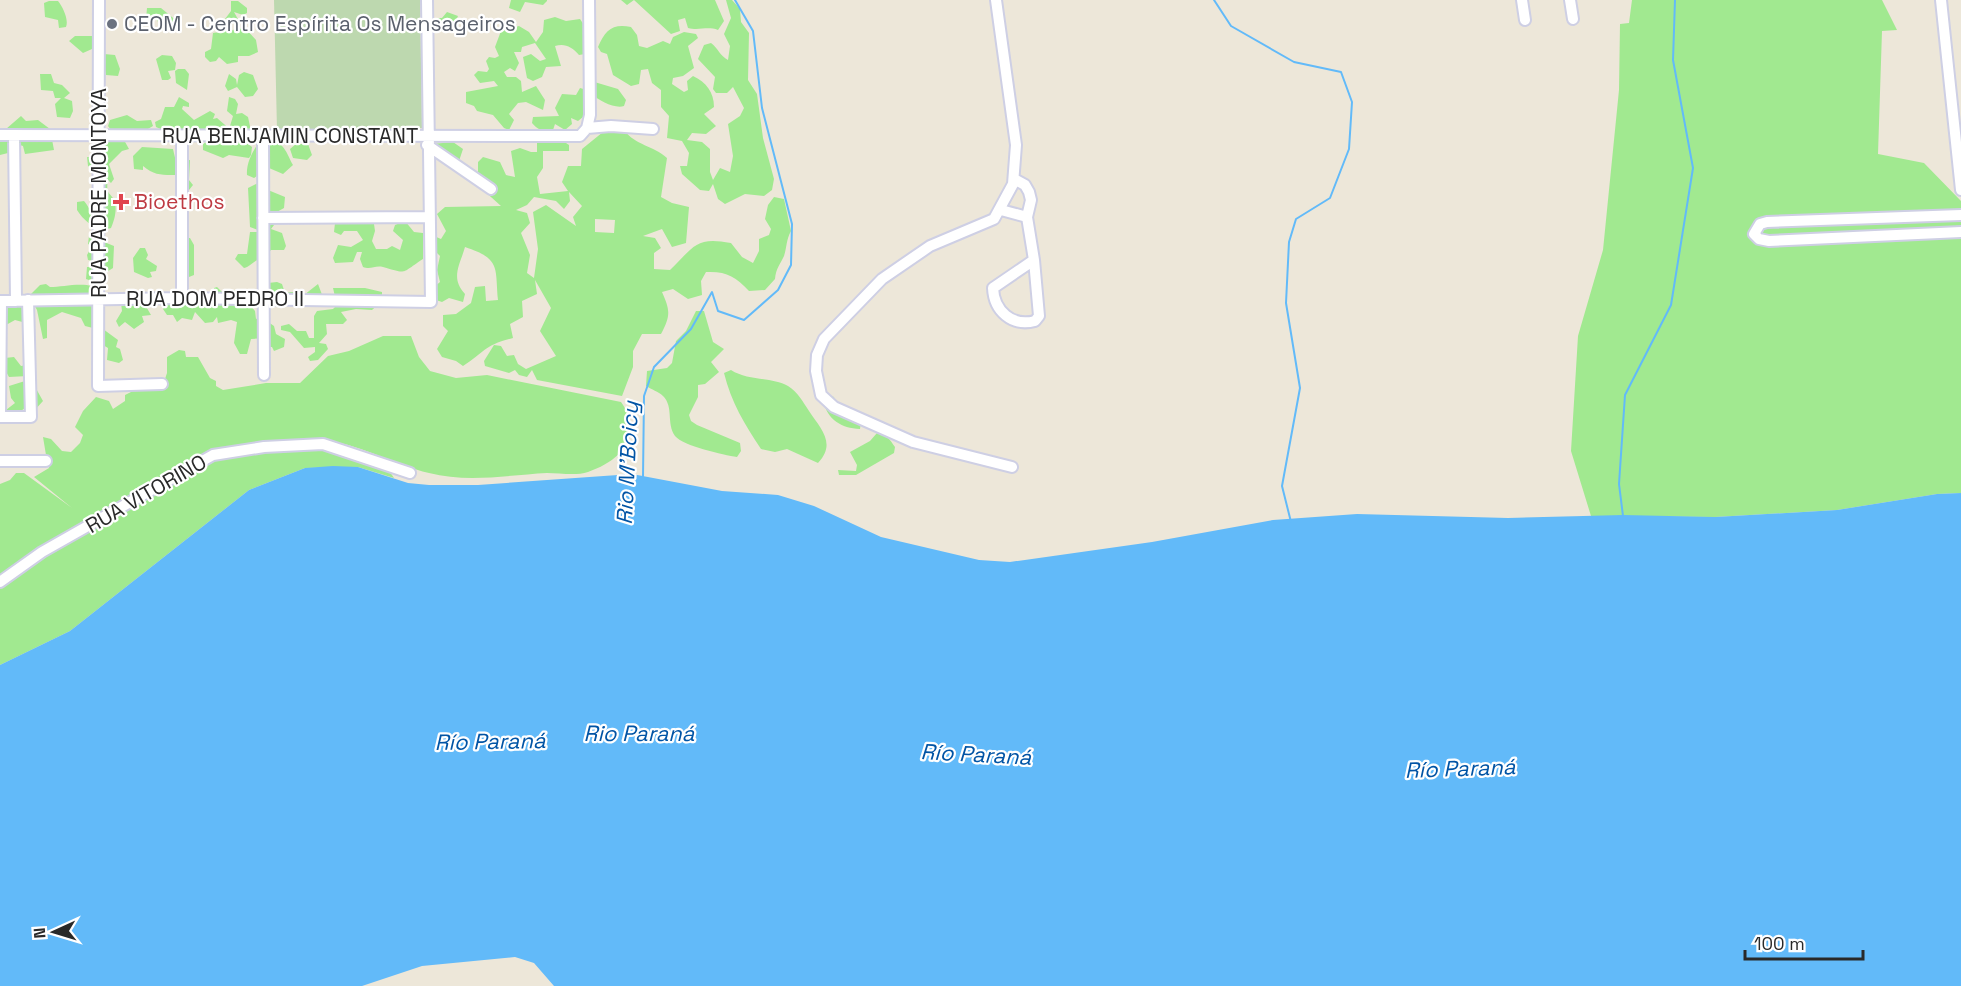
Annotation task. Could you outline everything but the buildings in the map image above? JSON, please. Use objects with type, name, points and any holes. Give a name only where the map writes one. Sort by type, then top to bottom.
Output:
[{"type":"street","name":"RUA PADRE MONTOYA","points":[[99,0],[98,386],[162,384]]},
{"type":"street","points":[[263,218],[428,217],[427,0]]},
{"type":"street","points":[[584,132],[591,94],[589,0]]},
{"type":"street","points":[[996,0],[1016,145],[1014,179],[1000,210],[994,219],[930,246],[882,279],[824,339],[817,355],[816,371],[821,395],[834,407],[913,442],[1012,466]]},
{"type":"street","points":[[1522,0],[1525,20]]},
{"type":"street","points":[[1570,0],[1573,19]]},
{"type":"street","points":[[1941,0],[1961,190]]},
{"type":"street","name":"RUA BENJAMIN CONSTANT","points":[[0,135],[263,136],[427,140],[584,132],[611,126],[653,129]]},
{"type":"street","points":[[14,135],[16,301]]},
{"type":"street","points":[[182,136],[182,298]]},
{"type":"street","points":[[263,136],[264,375]]},
{"type":"street","points":[[427,140],[491,189]]},
{"type":"street","points":[[1014,179],[1025,185],[1029,192],[1027,218],[1034,260],[1039,316],[1035,321],[1029,323],[1010,320],[1000,310],[993,288],[1034,260]]},
{"type":"street","points":[[1000,210],[1027,218]]},
{"type":"street","points":[[1961,215],[1767,222],[1760,224],[1754,234],[1759,239],[1769,242],[1961,232]]},
{"type":"street","name":"RUA DOM PEDRO II","points":[[0,301],[99,298],[264,298],[431,302],[428,217]]},
{"type":"street","points":[[0,301],[0,417],[31,417],[28,300]]},
{"type":"street","name":"RUA VITORINO","points":[[0,582],[42,552],[213,455],[264,447],[323,444],[410,473]]},
{"type":"street","points":[[0,461],[46,461]]},
{"type":"green space","points":[[274,0],[420,0],[422,128],[277,130]]},
{"type":"green space","points":[[511,0],[547,1],[543,5],[525,2],[520,12],[509,8]]},
{"type":"green space","points":[[621,0],[634,0],[627,5]]},
{"type":"green space","points":[[634,0],[715,0],[724,21],[718,30],[692,29],[688,28],[685,18],[678,20],[680,31],[671,34]]},
{"type":"green space","points":[[726,0],[732,0],[740,9],[741,22],[749,33],[748,80],[757,94],[763,138],[774,179],[772,190],[764,196],[745,194],[725,204],[718,199],[713,184],[709,191],[700,190],[682,174],[680,166],[687,166],[689,153],[682,141],[667,138],[669,116],[661,107],[661,90],[652,83],[648,69],[641,70],[639,84],[631,86],[613,75],[607,54],[601,52],[598,47],[610,29],[619,26],[631,27],[637,35],[639,46],[647,48],[663,41],[670,44],[673,37],[684,32],[696,34],[698,38],[688,46],[694,68],[683,76],[673,78],[672,84],[684,92],[688,90],[687,81],[693,76],[702,81],[711,92],[714,107],[704,114],[716,126],[706,134],[692,133],[687,140],[702,142],[710,149],[710,172],[713,180],[720,168],[730,172],[733,156],[728,124],[740,116],[744,108],[733,87],[727,93],[716,93],[713,89],[715,77],[698,59],[704,45],[711,43],[728,60],[730,46],[724,34],[731,18]]},
{"type":"green space","points":[[1632,0],[1882,0],[1897,30],[1882,31],[1878,154],[1924,163],[1961,201],[1961,493],[1937,494],[1837,510],[1715,517],[1591,516],[1571,451],[1578,336],[1603,250],[1619,90],[1620,24],[1629,23]]},
{"type":"green space","points":[[58,1],[64,10],[66,27],[59,28],[58,20],[45,17],[44,3]]},
{"type":"green space","points":[[231,1],[238,1],[247,8],[247,13],[243,15],[234,12],[239,21],[225,19],[231,11]]},
{"type":"green space","points":[[147,8],[161,8],[178,22],[179,27],[175,31],[162,29],[157,20],[146,19]]},
{"type":"green space","points":[[447,12],[458,16],[452,29],[443,31],[432,23],[435,18],[442,18]]},
{"type":"green space","points":[[555,17],[566,21],[580,19],[588,31],[585,54],[579,55],[565,45],[555,46],[561,66],[546,67],[542,77],[533,81],[527,78],[523,57],[531,54],[540,61],[546,59],[535,43],[522,47],[521,52],[514,52],[519,63],[515,71],[510,68],[504,72],[507,77],[516,77],[521,81],[522,92],[536,86],[545,100],[543,110],[526,102],[518,103],[509,114],[514,120],[509,130],[504,128],[493,115],[477,111],[474,106],[466,103],[466,92],[498,86],[494,81],[480,83],[474,75],[478,71],[487,72],[489,69],[486,61],[489,57],[499,56],[495,47],[501,31],[519,26],[529,32],[536,42],[543,32],[544,20]]},
{"type":"green space","points":[[245,28],[256,40],[258,52],[249,56],[238,56],[238,62],[227,64],[219,57],[216,61],[210,62],[205,57],[205,52],[211,49],[213,33]]},
{"type":"green space","points":[[75,36],[94,36],[96,41],[92,49],[83,53],[69,41]]},
{"type":"green space","points":[[104,54],[115,55],[120,69],[118,76],[106,75],[102,56]]},
{"type":"green space","points":[[162,55],[172,56],[176,63],[175,70],[168,71],[171,78],[168,80],[162,80],[156,59]]},
{"type":"green space","points":[[185,69],[189,74],[187,90],[176,83],[175,71]]},
{"type":"green space","points":[[244,72],[253,75],[258,89],[253,96],[245,97],[237,87],[228,91],[225,86],[229,74],[236,79],[237,85],[239,75]]},
{"type":"green space","points":[[40,74],[51,74],[54,83],[62,85],[70,93],[64,98],[72,101],[73,111],[70,118],[57,117],[55,104],[61,98],[55,98],[53,91],[41,90]]},
{"type":"green space","points":[[591,81],[618,89],[626,100],[624,106],[612,105],[595,97],[592,94]]},
{"type":"green space","points":[[580,88],[587,90],[583,117],[578,121],[571,118],[572,124],[565,130],[555,124],[553,130],[541,130],[532,123],[533,117],[559,116],[555,108],[562,94],[576,95]]},
{"type":"green space","points":[[179,97],[189,103],[189,107],[183,106],[182,109],[194,120],[210,111],[215,114],[213,119],[217,118],[232,131],[206,132],[202,129],[171,134],[156,127],[155,122],[161,119],[165,107],[174,107]]},
{"type":"green space","points":[[229,97],[235,99],[238,104],[236,114],[242,113],[248,117],[251,131],[240,133],[230,126],[233,116],[227,111]]},
{"type":"green space","points":[[127,115],[137,121],[151,120],[153,126],[141,133],[111,130],[108,126],[110,120]]},
{"type":"green space","points":[[21,116],[26,121],[38,120],[50,129],[54,150],[25,154],[23,146],[17,144],[12,152],[0,155],[0,128],[6,129]]},
{"type":"green space","points":[[624,130],[634,139],[667,158],[661,197],[672,203],[689,207],[686,243],[672,247],[662,229],[643,236],[655,238],[661,248],[654,253],[654,269],[670,270],[696,245],[710,241],[731,243],[742,257],[753,263],[759,251],[759,239],[769,235],[771,229],[765,219],[768,205],[774,197],[784,199],[791,231],[775,279],[765,290],[749,291],[730,276],[719,272],[706,272],[701,281],[702,295],[688,299],[673,289],[662,292],[667,303],[668,317],[661,334],[642,334],[633,351],[633,367],[622,396],[537,380],[532,370],[527,377],[519,375],[515,370],[509,373],[485,366],[484,361],[494,345],[501,346],[507,356],[514,355],[518,364],[526,369],[556,356],[540,331],[551,308],[535,280],[537,294],[522,301],[523,317],[510,324],[513,338],[490,346],[463,366],[456,361],[442,357],[437,349],[448,331],[443,326],[443,315],[456,314],[471,303],[475,287],[485,286],[486,301],[498,300],[494,266],[485,256],[465,247],[457,277],[460,288],[465,294],[463,302],[449,298],[442,302],[433,299],[432,289],[440,282],[437,270],[440,256],[434,250],[434,236],[441,239],[446,231],[437,214],[445,207],[501,206],[432,144],[453,142],[463,149],[459,161],[478,172],[478,162],[483,157],[500,162],[506,175],[515,177],[511,151],[520,148],[537,152],[537,141],[563,141],[569,145],[569,151],[543,151],[543,168],[537,177],[540,194],[568,191],[562,182],[568,166],[581,166],[582,149],[603,132]],"holes":[[[569,192],[582,206],[573,217],[576,226],[546,205],[533,212],[538,249],[534,278],[527,273],[530,255],[521,233],[530,223],[527,213],[516,210],[527,205],[534,197],[556,201],[564,209],[570,201]],[[595,219],[615,220],[614,233],[595,232]]]},
{"type":"green space","points":[[211,139],[244,141],[252,147],[251,155],[249,158],[229,155],[223,158],[203,150],[203,144]]},
{"type":"green space","points":[[124,140],[129,149],[122,151],[109,164],[114,179],[111,183],[108,180],[107,189],[115,203],[114,219],[111,228],[101,229],[87,222],[77,210],[77,202],[84,201],[92,214],[101,218],[106,217],[103,210],[94,210],[91,207],[92,192],[96,189],[94,168],[88,166],[87,157],[96,158],[103,141]]},
{"type":"green space","points":[[272,140],[283,147],[293,165],[283,174],[269,168],[254,178],[247,175],[249,161],[257,145],[260,141]]},
{"type":"green space","points":[[296,144],[308,144],[312,155],[307,160],[293,158],[290,149]]},
{"type":"green space","points":[[142,147],[173,149],[176,162],[190,160],[189,180],[193,185],[189,190],[178,175],[155,173],[143,166],[143,170],[134,169],[133,156]]},
{"type":"green space","points":[[260,182],[268,190],[285,197],[284,208],[275,213],[277,221],[271,229],[282,233],[286,246],[284,250],[271,250],[264,258],[244,268],[235,259],[238,254],[247,254],[250,232],[263,232],[250,227],[248,188]]},
{"type":"green space","points":[[373,217],[375,231],[372,241],[376,249],[387,249],[392,246],[400,250],[403,240],[393,231],[395,225],[405,221],[414,232],[423,233],[423,259],[401,272],[380,267],[363,267],[360,259],[362,252],[357,252],[353,262],[335,263],[333,258],[338,245],[351,247],[363,240],[357,231],[344,231],[341,235],[334,232],[335,223]]},
{"type":"green space","points":[[89,236],[114,246],[113,268],[105,273],[98,283],[86,279],[87,267],[94,267],[94,261],[88,260],[87,255],[92,246],[88,244]]},
{"type":"green space","points":[[190,238],[194,245],[194,275],[189,277],[184,274],[186,252],[176,248],[175,239]]},
{"type":"green space","points":[[140,248],[145,248],[148,255],[146,259],[157,266],[156,271],[150,272],[152,277],[148,278],[134,272],[133,258]]},
{"type":"green space","points":[[268,283],[282,284],[285,293],[304,295],[318,284],[324,300],[321,303],[302,305],[268,302]]},
{"type":"green space","points":[[46,284],[50,287],[92,286],[104,293],[93,328],[85,326],[81,318],[62,312],[47,320],[47,338],[43,339],[37,310],[29,296],[40,285]]},
{"type":"green space","points":[[217,287],[222,292],[235,290],[239,292],[255,311],[256,319],[261,317],[274,326],[276,334],[285,339],[284,347],[274,351],[272,347],[268,347],[265,338],[251,339],[247,354],[240,354],[234,343],[237,322],[231,320],[218,323],[217,317],[213,322],[205,323],[195,312],[192,320],[182,318],[177,322],[173,315],[167,315],[163,309],[167,303],[178,307],[181,303],[194,305],[200,299],[214,294],[214,288]]},
{"type":"green space","points":[[333,288],[365,288],[382,292],[382,301],[372,310],[356,309],[341,312],[347,320],[343,324],[326,324],[327,334],[319,343],[326,344],[328,349],[318,360],[310,361],[308,357],[315,352],[315,347],[304,348],[290,332],[281,330],[281,326],[289,324],[297,331],[306,331],[309,338],[314,338],[314,316],[317,311],[333,309],[337,305]]},
{"type":"green space","points":[[19,301],[28,304],[26,323],[15,320],[6,325],[0,308]]},
{"type":"green space","points":[[121,303],[144,303],[151,315],[142,316],[144,322],[134,329],[125,322],[119,327],[116,321],[122,311]]},
{"type":"green space","points":[[696,311],[704,311],[713,342],[724,349],[711,362],[719,372],[705,384],[698,385],[698,397],[689,415],[691,421],[697,425],[740,443],[741,451],[737,457],[704,450],[679,440],[672,431],[666,400],[661,394],[646,386],[647,371],[667,368],[672,363],[676,341],[686,331]]},
{"type":"green space","points":[[103,329],[118,340],[116,347],[120,349],[123,360],[119,363],[107,360],[108,348],[103,345]]},
{"type":"green space","points":[[383,336],[411,336],[419,357],[430,371],[456,378],[487,375],[621,402],[631,425],[630,436],[619,454],[588,472],[503,477],[443,476],[342,443],[329,441],[211,452],[0,578],[0,484],[10,480],[16,473],[24,473],[72,508],[34,477],[49,468],[50,461],[46,455],[43,437],[51,439],[62,451],[71,452],[80,443],[83,435],[75,427],[83,411],[96,397],[109,401],[113,409],[125,401],[125,395],[131,392],[129,388],[163,385],[167,373],[167,357],[179,350],[185,351],[186,357],[198,357],[210,378],[216,381],[216,386],[223,390],[266,383],[300,383],[328,356],[349,351]]},
{"type":"green space","points":[[14,357],[21,366],[27,365],[28,376],[9,377],[4,368],[5,358]]},
{"type":"green space","points":[[731,370],[745,376],[782,383],[795,391],[825,436],[826,449],[818,463],[787,449],[775,452],[761,449],[730,394],[724,373]]},
{"type":"green space","points":[[25,381],[34,385],[43,401],[33,412],[25,408],[14,416],[7,414],[6,410],[15,403],[11,398],[9,386]]},
{"type":"green space","points":[[827,395],[834,397],[836,407],[861,422],[860,429],[841,425],[832,418],[823,401]]},
{"type":"green space","points":[[877,433],[889,439],[895,447],[894,453],[856,475],[839,475],[838,470],[856,471],[857,465],[850,452],[870,441]]},
{"type":"green space","points":[[322,448],[390,472],[394,478],[358,467],[305,468],[249,490],[70,631],[0,665],[0,588],[44,555],[96,528],[213,458],[264,450]]},
{"type":"water","name":"Rio Paraná","points":[[358,467],[408,483],[429,485],[478,485],[632,474],[722,491],[778,495],[814,506],[881,537],[979,560],[1010,562],[1152,542],[1273,520],[1357,514],[1508,518],[1623,515],[1715,517],[1837,510],[1937,494],[1961,493],[1961,986],[554,986],[534,963],[515,957],[422,966],[362,986],[0,986],[0,665],[70,631],[249,490],[305,468]]},
{"type":"waterway","name":"Rio M'Boicy","points":[[643,477],[644,396],[654,367],[691,329],[712,292],[718,311],[744,320],[778,290],[791,265],[792,224],[762,108],[753,31],[735,0]]},
{"type":"waterway","points":[[1214,0],[1231,26],[1294,62],[1341,72],[1352,102],[1349,149],[1330,198],[1296,219],[1289,242],[1286,303],[1300,388],[1282,486],[1291,522]]},
{"type":"waterway","points":[[1623,516],[1619,484],[1625,395],[1671,305],[1693,168],[1673,60],[1675,0]]},
{"type":"place","name":"CEOM - Centro Espírita Os Mensageiros","points":[[112,24]]},
{"type":"place","name":"Bioethos","points":[[121,202]]},
{"type":"water label","name":"Río Paraná","points":[[490,741]]},
{"type":"water label","name":"Río Paraná","points":[[976,754]]},
{"type":"water label","name":"Río Paraná","points":[[1460,768]]}]
